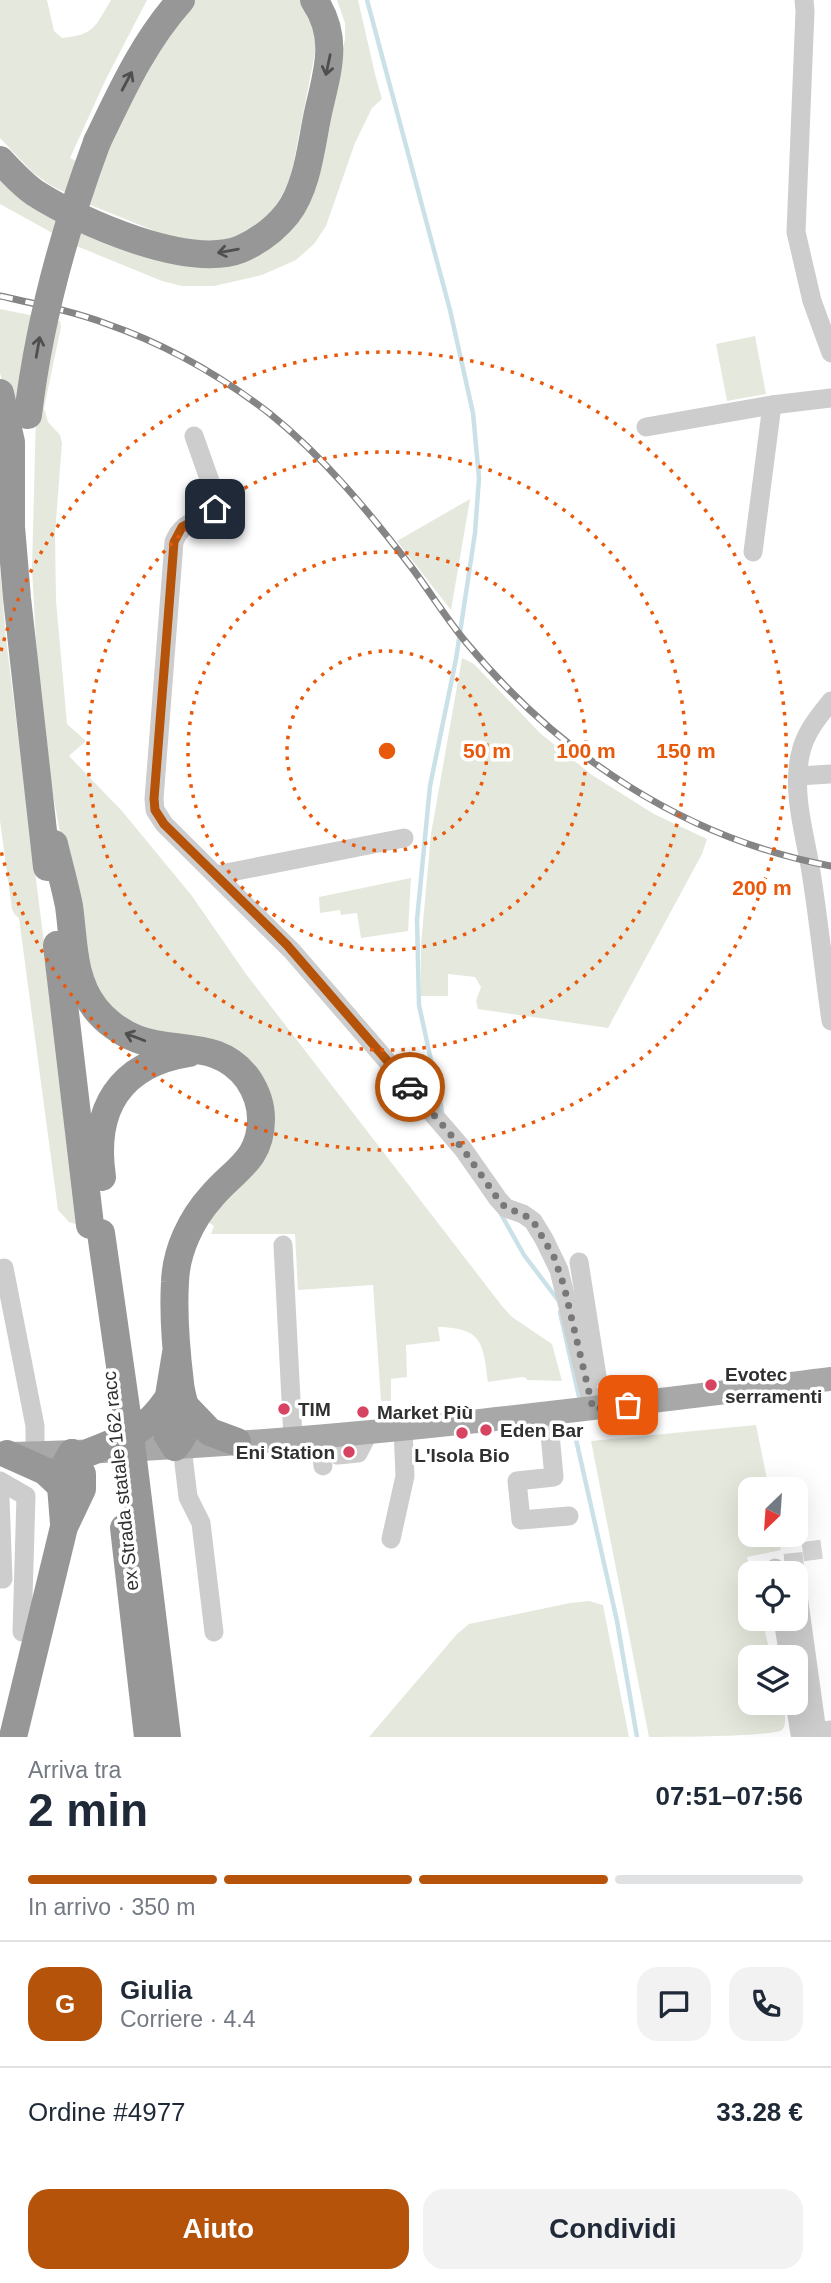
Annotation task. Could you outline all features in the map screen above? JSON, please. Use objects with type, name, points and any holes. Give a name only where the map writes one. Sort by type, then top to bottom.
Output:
[{"type":"highway","points":[[99,1227],[18,611],[12,527],[11,408],[38,341],[67,226],[97,142],[144,51],[162,22],[181,0]]},
{"type":"highway","points":[[0,160],[33,191],[52,203],[122,234],[171,250],[196,254],[240,249],[269,233],[289,212],[303,181],[331,52],[328,29],[314,0]]},
{"type":"highway","points":[[11,408],[25,509],[27,601],[99,1227]]},
{"type":"highway","points":[[54,844],[68,906],[76,965],[87,996],[96,1010],[122,1032],[137,1039],[218,1055],[234,1064],[245,1076],[259,1101],[261,1130],[249,1161],[211,1196],[186,1236],[181,1250],[175,1282],[176,1353],[171,1389],[187,1426],[178,1447]]},
{"type":"highway","points":[[99,1227],[99,1142],[101,1127],[111,1102],[129,1078],[143,1068],[178,1054],[202,1050]]},
{"type":"highway","name":"ex Strada statale 162 racc","points":[[99,1227],[110,1389],[148,1737]]},
{"type":"highway","name":"ex Strada statale 162 racc","points":[[99,1227],[131,1443],[167,1737]]},
{"type":"highway","points":[[176,1404],[211,1432],[237,1442]]},
{"type":"highway","points":[[13,1737],[72,1488],[62,1470],[81,1452],[126,1437],[176,1404]]},
{"type":"highway","points":[[72,1488],[129,1451]]},
{"type":"highway","points":[[2,1463],[46,1471],[72,1488]]},
{"type":"highway","points":[[124,1528],[122,1555],[138,1737]]},
{"type":"main road","points":[[2,1463],[35,1454],[129,1451],[403,1429],[831,1379]]},
{"type":"street","points":[[804,0],[796,232],[812,301],[831,354]]},
{"type":"street","points":[[646,427],[772,405],[831,398]]},
{"type":"street","points":[[753,552],[772,405]]},
{"type":"street","points":[[194,436],[218,504],[211,511],[182,527],[174,542],[155,810],[164,824],[287,945],[463,1149],[506,1208],[533,1221],[559,1270],[598,1408]]},
{"type":"street","points":[[831,701],[804,740],[798,776],[800,813],[831,1021]]},
{"type":"street","points":[[798,776],[831,774]]},
{"type":"street","points":[[216,875],[404,838]]},
{"type":"street","points":[[283,1245],[293,1438]]},
{"type":"street","points":[[579,1262],[598,1408]]},
{"type":"street","points":[[4,1268],[9,1338],[35,1426],[35,1454]]},
{"type":"street","points":[[548,1413],[554,1477],[517,1481],[521,1520],[569,1516]]},
{"type":"street","points":[[391,1539],[405,1476],[403,1429]]},
{"type":"street","points":[[322,1436],[323,1466]]},
{"type":"street","points":[[178,1447],[188,1497],[201,1523],[214,1632]]},
{"type":"street","points":[[2,1463],[26,1496],[22,1632]]},
{"type":"street","points":[[0,1498],[3,1579],[0,1579]]},
{"type":"street","points":[[797,1715],[800,1734],[824,1731],[801,1631]]},
{"type":"shaded area","points":[[0,0],[47,0],[54,31],[62,38],[88,32],[111,0],[147,0],[106,79],[70,158],[94,170],[187,0],[304,0],[318,37],[290,181],[274,209],[257,225],[236,237],[213,243],[167,236],[88,204],[50,185],[32,172],[0,138]]},
{"type":"shaded area","points":[[337,0],[358,0],[382,99],[372,108],[355,143],[326,226],[314,244],[296,260],[262,275],[214,286],[182,286],[162,281],[74,245],[0,204],[0,172],[170,259],[263,246],[337,76],[345,39],[345,23]]},
{"type":"shaded area","points":[[0,309],[60,321],[61,327],[44,408],[48,422],[60,435],[62,443],[55,534],[56,600],[67,724],[86,741],[69,756],[122,811],[192,896],[246,974],[502,1306],[512,1317],[552,1344],[562,1381],[527,1380],[522,1377],[488,1382],[482,1347],[478,1340],[464,1330],[438,1327],[440,1341],[406,1345],[407,1377],[391,1379],[391,1401],[381,1401],[373,1285],[298,1290],[295,1234],[211,1234],[214,1226],[208,1222],[249,1171],[256,1073],[137,1030],[94,996],[67,872],[46,755],[32,569],[36,414],[8,406],[0,373]]},
{"type":"shaded area","points":[[755,336],[766,394],[727,401],[716,344]]},
{"type":"shaded area","points":[[470,499],[451,610],[397,541]]},
{"type":"shaded area","points":[[0,567],[6,639],[78,1225],[69,1222],[58,1210],[19,918],[12,909],[0,821]]},
{"type":"shaded area","points":[[462,658],[474,664],[540,733],[592,775],[654,814],[707,839],[702,854],[608,1028],[478,1009],[476,1001],[481,987],[475,977],[448,974],[448,996],[421,996],[421,944],[431,834]]},
{"type":"shaded area","points":[[411,878],[408,931],[361,938],[357,913],[341,915],[340,910],[320,913],[319,897]]},
{"type":"shaded area","points":[[756,1425],[767,1477],[738,1477],[738,1547],[780,1547],[781,1550],[747,1557],[748,1561],[738,1561],[738,1631],[765,1631],[768,1645],[738,1645],[738,1715],[785,1715],[782,1730],[759,1734],[649,1737],[591,1441]]},
{"type":"shaded area","points":[[589,1601],[603,1605],[629,1737],[369,1737],[457,1634],[469,1624]]},
{"type":"waterway","points":[[367,0],[450,310],[473,413],[479,478],[475,533],[456,659],[430,786],[417,920],[419,1005],[442,1111]]},
{"type":"waterway","points":[[501,1214],[524,1255],[558,1300]]},
{"type":"waterway","points":[[560,1312],[580,1401]]},
{"type":"waterway","points":[[573,1426],[617,1621],[637,1737]]},
{"type":"tunnel","points":[[794,1561],[793,1553],[831,1548]]},
{"type":"railway","points":[[0,296],[81,315],[129,332],[192,362],[232,386],[269,413],[309,448],[396,547],[465,641],[541,720],[584,755],[628,786],[676,813],[725,835],[777,853],[831,866]]},
{"type":"way so far","points":[[410,1087],[463,1149],[498,1199],[506,1208],[533,1221],[544,1238],[564,1286],[593,1409],[628,1405]]},
{"type":"place","name":"Evotec serramenti","points":[[711,1385]]},
{"type":"place","name":"TIM","points":[[284,1409]]},
{"type":"place","name":"Market Più","points":[[363,1412]]},
{"type":"place","name":"Eden Bar","points":[[486,1430]]},
{"type":"place","name":"L'Isola Bio","points":[[462,1433]]},
{"type":"place","name":"Eni Station","points":[[349,1452]]},
{"type":"route","points":[[215,509],[182,527],[172,548],[155,810],[180,841],[287,945],[410,1087]]}]
